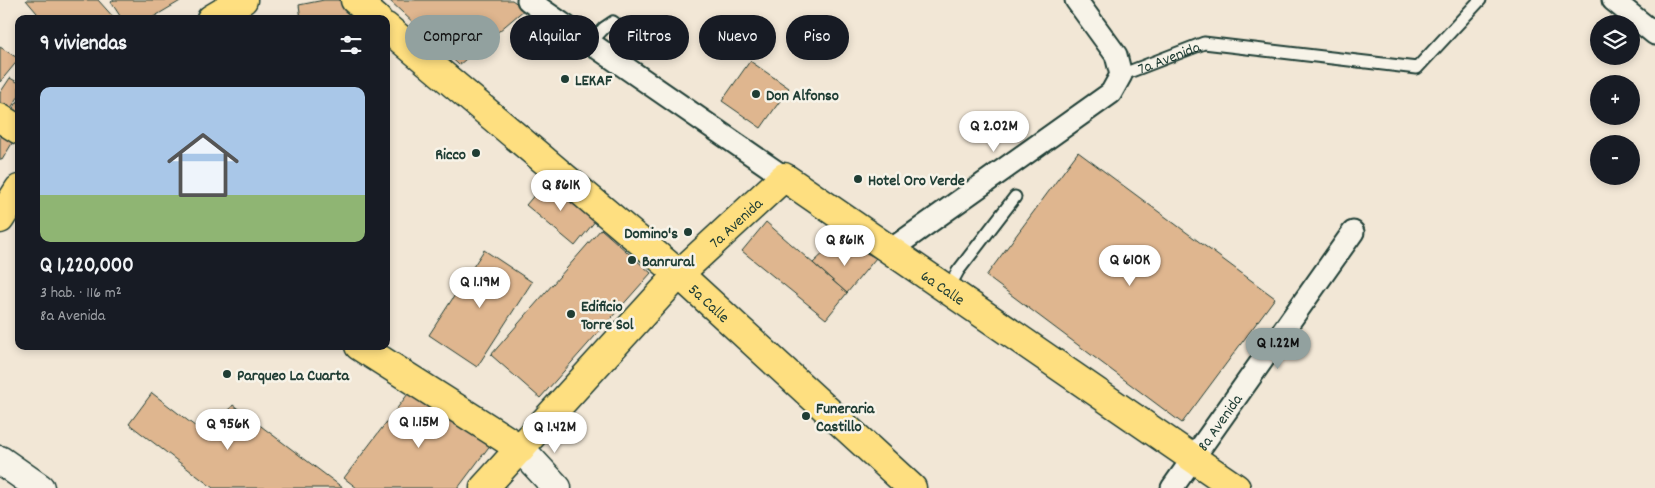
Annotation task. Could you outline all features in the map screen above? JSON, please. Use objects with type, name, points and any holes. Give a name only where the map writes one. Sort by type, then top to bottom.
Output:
[{"type":"main road","points":[[218,15],[242,0]]},
{"type":"main road","points":[[354,0],[372,15]]},
{"type":"main road","name":"5a Calle","points":[[390,30],[679,274],[912,488]]},
{"type":"main road","points":[[0,118],[15,127]]},
{"type":"main road","name":"7a Avenida","points":[[484,488],[679,274],[784,177]]},
{"type":"main road","name":"6a Calle","points":[[784,177],[889,252],[1236,488]]},
{"type":"main road","points":[[0,219],[15,195]]},
{"type":"main road","points":[[365,350],[521,449],[557,488]]},
{"type":"main road","points":[[2,466],[40,488]]},
{"type":"street","name":"6a Calle","points":[[528,0],[550,15]]},
{"type":"street","points":[[1076,0],[1116,55],[1121,75]]},
{"type":"street","points":[[1614,0],[1655,34]]},
{"type":"street","name":"6a Calle","points":[[599,49],[609,56]]},
{"type":"street","name":"6a Calle","points":[[615,60],[784,177]]},
{"type":"street","name":"7a Avenida","points":[[889,252],[1111,93],[1121,75]]},
{"type":"street","name":"8a Avenida","points":[[1172,488],[1191,458],[1353,232]]},
{"type":"lane","name":"7a Avenida","points":[[1121,75],[1204,43],[1417,68],[1480,0]]},
{"type":"lane","points":[[599,33],[609,25]]},
{"type":"lane","points":[[947,290],[958,271],[1015,197]]},
{"type":"building","points":[[26,0],[98,0],[111,15],[39,15]]},
{"type":"building","points":[[114,0],[182,0],[157,15],[119,15],[111,2]]},
{"type":"building","points":[[324,0],[347,0],[364,15],[300,15],[299,5]]},
{"type":"building","points":[[389,0],[512,0],[525,9],[518,15],[510,15],[510,22],[500,30],[500,15],[405,15]]},
{"type":"building","points":[[0,47],[15,56],[15,64],[0,82]]},
{"type":"building","points":[[454,60],[465,60],[459,65]]},
{"type":"building","name":"Don Alfonso","points":[[750,61],[789,88],[761,128],[722,101]]},
{"type":"building","points":[[10,78],[15,81],[15,102],[9,111],[0,105],[0,93]]},
{"type":"building","points":[[15,105],[15,115],[10,112]]},
{"type":"building","points":[[0,131],[14,140],[2,160],[0,159]]},
{"type":"building","points":[[1078,152],[1275,298],[1182,423],[986,276]]},
{"type":"building","points":[[548,179],[596,220],[575,246],[526,205]]},
{"type":"building","points":[[766,222],[847,293],[826,319],[742,251]]},
{"type":"building","name":"Edificio Torre Sol","points":[[601,229],[651,273],[540,398],[491,355]]},
{"type":"building","points":[[853,246],[876,258],[847,293],[813,263],[829,248],[843,259]]},
{"type":"building","points":[[484,250],[532,282],[477,367],[429,335]]},
{"type":"building","points":[[414,386],[491,444],[458,488],[357,488],[344,478]]},
{"type":"building","points":[[152,393],[209,437],[233,405],[343,488],[213,488],[129,424]]},
{"type":"place","name":"LEKAF","points":[[565,79]]},
{"type":"place","name":"Don Alfonso","points":[[756,94]]},
{"type":"place","name":"Ricco","points":[[476,153]]},
{"type":"place","name":"Hotel Oro Verde","points":[[858,179]]},
{"type":"place","name":"Domino's","points":[[688,232]]},
{"type":"place","name":"Banrural","points":[[632,260]]},
{"type":"place","name":"Edificio Torre Sol","points":[[571,314]]},
{"type":"place","name":"Parqueo La Cuarta","points":[[227,374]]},
{"type":"place","name":"Funeraria Castillo","points":[[806,416]]}]
